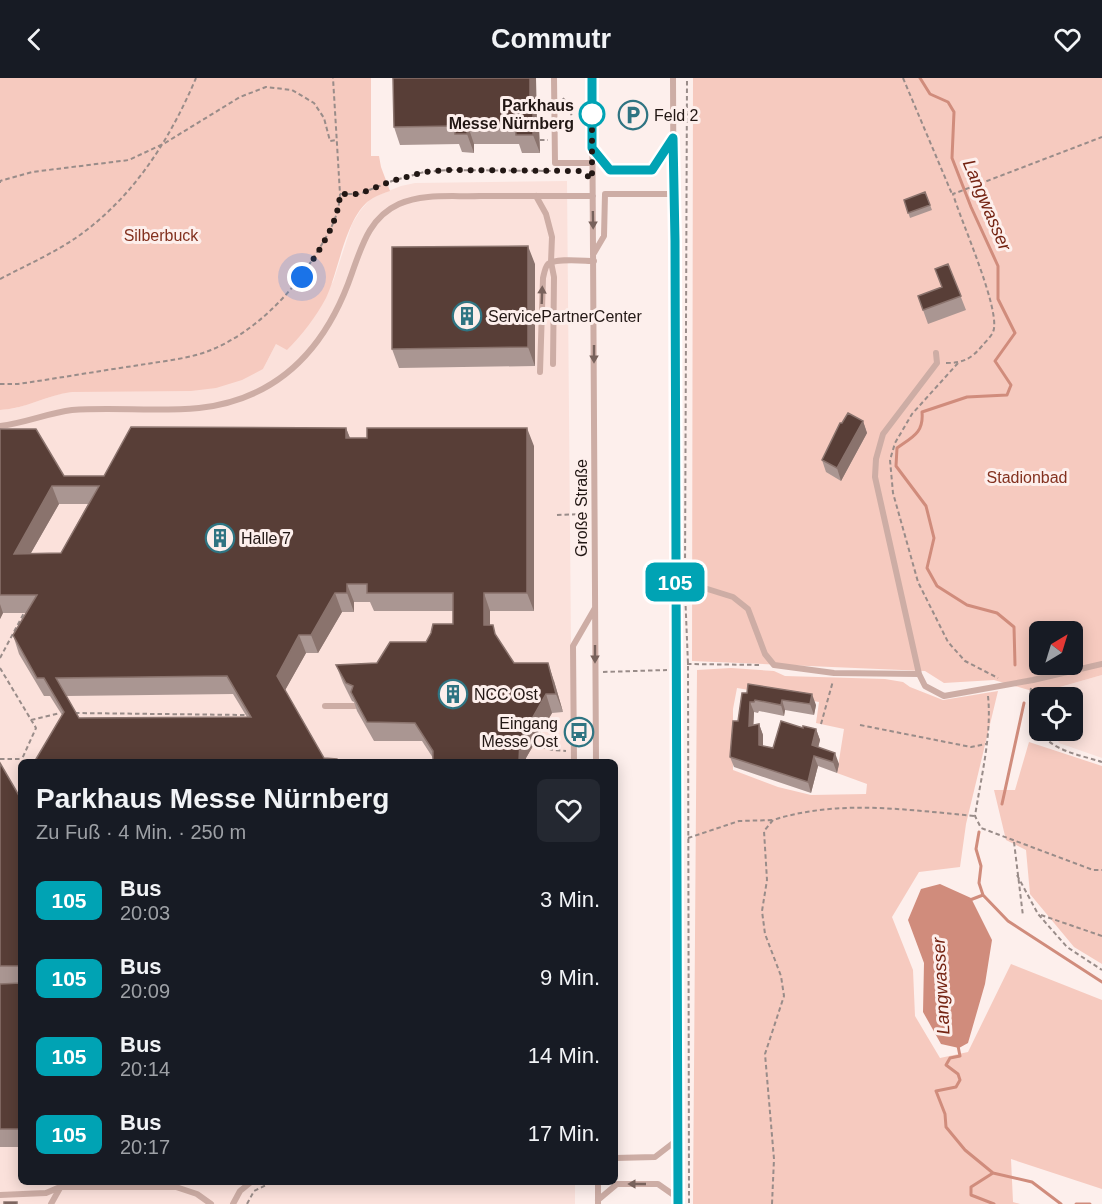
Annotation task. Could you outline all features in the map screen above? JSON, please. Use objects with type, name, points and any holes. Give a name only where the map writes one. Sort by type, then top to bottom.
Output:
[{"type":"lane","name":"Große Straße","points":[[592,78],[596,759]]},
{"type":"lane","points":[[673,78],[678,1201]]},
{"type":"lane","points":[[554,82],[555,163],[592,163]]},
{"type":"lane","points":[[592,148],[610,170],[652,170],[673,138]]},
{"type":"lane","name":"Große Straße","points":[[594,253],[604,236],[605,194],[675,194]]},
{"type":"lane","points":[[536,196],[546,214],[550,228],[554,277],[553,364]]},
{"type":"lane","points":[[0,426],[18,424],[56,412],[72,410],[200,408],[229,402],[257,392],[294,367],[323,336],[346,292],[364,238],[377,219],[398,204],[424,197],[593,196]]},
{"type":"lane","points":[[540,372],[545,269],[551,262],[594,261]]},
{"type":"lane","points":[[936,353],[937,363],[883,434],[876,459],[875,477],[919,674],[925,686],[944,696],[1033,680],[1102,664]]},
{"type":"lane","points":[[675,582],[685,582],[733,597],[748,609],[765,654],[774,665],[834,673],[919,674]]},
{"type":"lane","points":[[574,759],[573,646],[595,608]]},
{"type":"lane","points":[[325,706],[355,706]]},
{"type":"lane","points":[[618,1158],[655,1157],[677,1140]]},
{"type":"lane","points":[[618,1184],[658,1184],[678,1201]]},
{"type":"lane","points":[[233,1204],[240,1191],[247,1185]]},
{"type":"lane","points":[[598,1185],[598,1202]]},
{"type":"lane","points":[[598,1202],[616,1185]]},
{"type":"lane","points":[[51,1204],[60,1187]]},
{"type":"lane","points":[[0,1195],[46,1193],[60,1187],[176,1187],[197,1194],[211,1204]]},
{"type":"path","points":[[0,279],[58,249],[92,226],[115,205],[165,143],[196,78]]},
{"type":"path","points":[[0,384],[18,384],[158,362],[212,350],[244,331],[274,308],[302,277],[333,225],[339,210],[338,140],[333,78]]},
{"type":"path","points":[[687,78],[685,582],[688,664],[689,1204]]},
{"type":"path","points":[[903,78],[952,194],[992,302],[995,321],[994,331],[972,358],[958,363],[937,363]]},
{"type":"path","points":[[554,82],[569,106],[572,117],[554,139]]},
{"type":"path","points":[[0,183],[0,181],[32,172],[129,160],[165,143],[248,93],[274,87],[292,90],[314,103],[324,118],[330,141],[338,140]]},
{"type":"path","points":[[952,194],[1102,137]]},
{"type":"path","points":[[340,194],[359,194],[424,172],[448,170],[558,171]]},
{"type":"path","points":[[958,363],[912,414],[895,443],[890,460],[893,493],[918,582],[948,642],[965,661],[997,677],[1005,684]]},
{"type":"path","points":[[557,515],[582,514]]},
{"type":"path","points":[[0,658],[24,613]]},
{"type":"path","points":[[596,672],[675,668],[688,664],[774,665]]},
{"type":"path","points":[[0,668],[36,728],[24,759]]},
{"type":"path","points":[[821,724],[834,673]]},
{"type":"path","points":[[1032,687],[1033,680]]},
{"type":"path","points":[[987,687],[989,712],[975,816],[981,828],[1093,870],[1102,870]]},
{"type":"path","points":[[31,720],[60,713]]},
{"type":"path","points":[[72,713],[246,715]]},
{"type":"path","points":[[860,725],[971,747],[986,744]]},
{"type":"path","points":[[1046,741],[1102,762]]},
{"type":"path","points":[[534,745],[567,751]]},
{"type":"path","points":[[0,759],[18,761]]},
{"type":"path","points":[[688,838],[739,821],[773,820],[817,810],[859,807],[975,816]]},
{"type":"path","points":[[772,1204],[774,1159],[765,1054],[784,996],[781,976],[765,934],[762,911],[767,880],[764,831],[773,820]]},
{"type":"path","points":[[1014,840],[1023,916]]},
{"type":"path","points":[[1017,875],[1038,914],[1067,946],[1102,970]]},
{"type":"path","points":[[1038,914],[1102,936]]},
{"type":"path","points":[[247,1204],[254,1191],[266,1185]]},
{"type":"shaded area","points":[[567,181],[572,759],[18,759],[18,1185],[575,1185],[575,1204],[0,1204],[0,410],[16,408],[63,393],[263,369],[276,344],[333,282],[352,224],[360,211],[371,198],[415,183]]},
{"type":"shaded area","points":[[1102,675],[1102,758],[1059,743],[1058,741],[1083,741],[1083,687],[1060,687]]},
{"type":"green space","name":"Silberbuck","points":[[0,78],[371,78],[371,156],[379,156],[390,191],[373,198],[356,216],[344,244],[331,287],[322,305],[287,350],[276,344],[263,369],[242,380],[216,388],[191,391],[72,392],[0,410]]},
{"type":"green space","name":"Stadionbad","points":[[693,78],[1102,78],[1102,675],[1060,687],[1029,687],[1029,690],[994,680],[944,683],[925,671],[692,661]]},
{"type":"green space","points":[[731,668],[774,671],[785,676],[885,679],[903,682],[943,700],[998,691],[966,824],[960,867],[919,872],[892,917],[913,970],[915,1016],[940,1058],[968,1052],[1011,964],[1102,1000],[1102,1189],[1011,1159],[1013,1202],[1020,1204],[693,1204],[697,670]],"holes":[[[737,688],[819,702],[816,723],[844,729],[837,773],[867,784],[866,794],[811,795],[778,787],[733,770],[733,709]]]},
{"type":"green space","points":[[1029,742],[1102,766],[1102,964],[1074,947],[1030,894],[1026,850],[1006,840],[994,790],[1015,790]]},
{"type":"water","points":[[940,884],[971,898],[992,940],[985,984],[968,1043],[959,1048],[941,1044],[923,1012],[924,963],[908,920],[921,889]]},
{"type":"building","points":[[393,78],[530,78],[533,135],[516,135],[515,125],[468,126],[467,134],[455,134],[455,126],[394,127]]},
{"type":"building","points":[[925,192],[930,205],[908,213],[904,200]]},
{"type":"building","name":"ServicePartnerCenter","points":[[528,246],[528,347],[392,349],[392,247]]},
{"type":"building","points":[[948,264],[961,296],[923,310],[918,296],[942,287],[935,269]]},
{"type":"building","points":[[848,413],[863,421],[837,468],[822,460],[840,423]]},
{"type":"building","points":[[131,427],[346,428],[346,438],[367,438],[367,428],[527,428],[527,593],[484,593],[484,625],[493,625],[495,634],[514,663],[548,663],[556,694],[546,694],[520,740],[519,759],[433,759],[433,751],[415,723],[367,722],[351,692],[353,686],[346,683],[336,665],[377,663],[390,642],[426,642],[433,624],[453,624],[453,593],[367,593],[367,584],[347,584],[347,593],[335,593],[311,635],[299,635],[277,676],[324,758],[337,759],[36,759],[64,712],[44,678],[37,678],[13,635],[37,595],[0,595],[0,429],[36,429],[64,476],[104,476]],"holes":[[[52,486],[99,486],[61,553],[14,554]],[[227,676],[251,717],[79,718],[56,678]]]},
{"type":"building","points":[[748,684],[812,694],[810,704],[782,700],[781,705],[755,700],[750,702],[749,726],[759,724],[759,745],[773,748],[781,721],[803,728],[803,726],[816,729],[812,745],[835,753],[833,762],[814,756],[808,782],[730,757],[733,721],[738,721],[742,693],[747,693]]},
{"type":"building","points":[[0,763],[18,794],[18,966],[0,966]]},
{"type":"building","points":[[18,983],[18,1129],[0,1129],[0,984]]},
{"type":"building","points":[[4,1202],[17,1202],[17,1204],[4,1204]]},
{"type":"waterway","name":"Langwasser","points":[[920,78],[930,94],[948,102],[954,112],[952,158],[998,266],[998,299],[1015,333],[995,361],[1011,385],[1007,395],[967,397],[922,412],[919,430],[897,448],[896,466],[926,506],[934,538],[927,568],[937,586],[967,605],[997,613],[1014,627],[1015,665]]},
{"type":"waterway","points":[[1002,804],[1024,703]]},
{"type":"waterway","name":"Langwasser","points":[[970,900],[983,895],[979,883],[981,866],[976,849],[979,832]]},
{"type":"waterway","points":[[983,895],[1008,921],[1102,982]]},
{"type":"waterway","name":"Langwasser","points":[[958,1046],[960,1056],[950,1058],[946,1065],[958,1074],[960,1080],[956,1087],[936,1091],[945,1114],[946,1127],[965,1150],[993,1173],[1032,1182],[1061,1204]]},
{"type":"waterway","name":"Langwasser","points":[[993,1173],[971,1187],[971,1195],[994,1204]]},
{"type":"waterway","name":"Langwasser","points":[[1076,1204],[1090,1204]]},
{"type":"bus line","name":"105","points":[[592,78],[592,148],[610,170],[652,170],[673,138],[675,178],[678,1204]]},
{"type":"place","name":"Parkhaus Messe Nürnberg","points":[[592,114]]},
{"type":"place","name":"Feld 2","points":[[633,115]]},
{"type":"place","name":"ServicePartnerCenter","points":[[467,316]]},
{"type":"place","name":"Halle 7","points":[[220,538]]},
{"type":"place","name":"NCC Ost","points":[[453,694]]},
{"type":"place","name":"Eingang Messe Ost","points":[[579,732]]},
{"type":"route","points":[[302,277],[333,225],[339,210],[340,194],[359,194],[406,176],[448,170],[580,171],[592,179],[592,114]]}]
